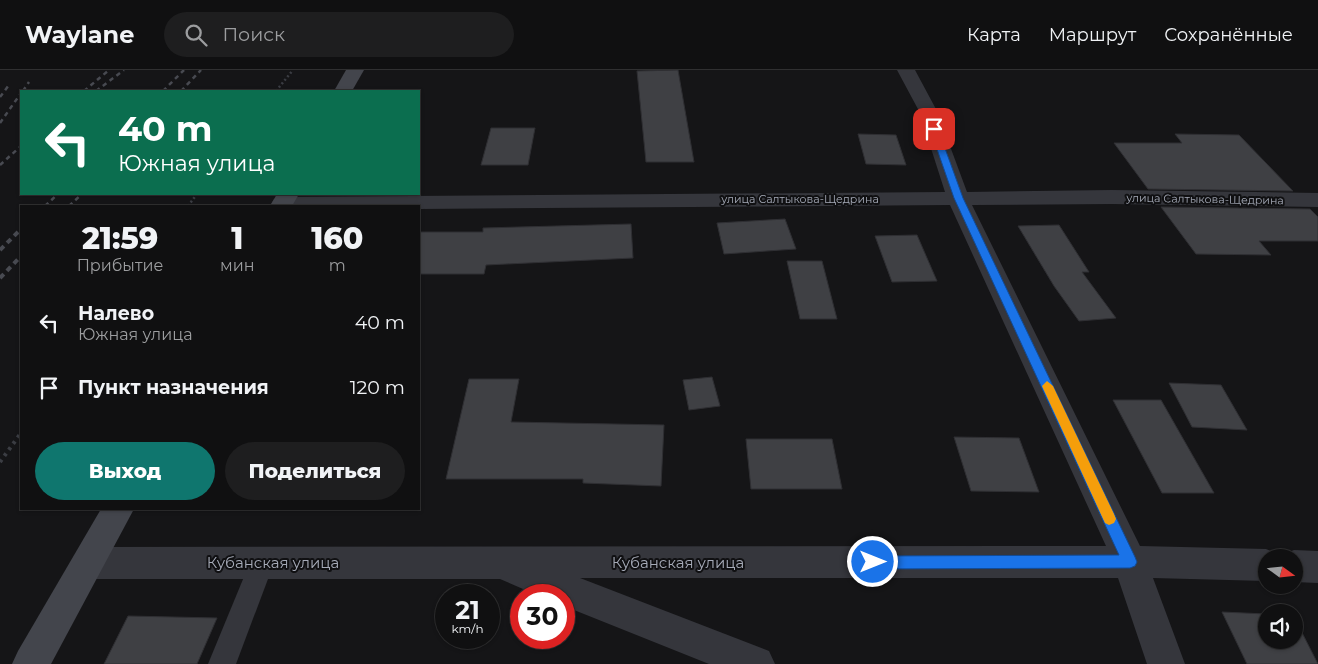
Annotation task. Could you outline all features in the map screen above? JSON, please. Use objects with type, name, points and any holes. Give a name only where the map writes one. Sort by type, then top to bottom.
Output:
[{"type":"street","points":[[345,90],[355,70]]},
{"type":"street","points":[[906,70],[928,111],[958,198],[1130,562],[1166,664]]},
{"type":"street","name":"улица Салтыкова-Щедрина","points":[[284,201],[958,198],[1318,200]]},
{"type":"street","points":[[31,664],[117,510]]},
{"type":"street","name":"Кубанская улица","points":[[89,563],[1130,562],[1258,565]]},
{"type":"street","points":[[498,563],[756,664]]},
{"type":"street","points":[[1303,566],[1318,566]]},
{"type":"lane","points":[[222,664],[262,563]]},
{"type":"path","points":[[277,90],[293,70]]},
{"type":"path","points":[[0,462],[20,434]]},
{"type":"building","points":[[678,70],[694,162],[646,162],[637,71]]},
{"type":"building","points":[[491,128],[535,128],[528,165],[481,165]]},
{"type":"building","points":[[858,134],[896,135],[906,165],[866,164]]},
{"type":"building","points":[[1175,134],[1239,135],[1293,191],[1148,189],[1114,143],[1182,143]]},
{"type":"building","points":[[1161,207],[1310,209],[1318,217],[1318,241],[1259,241],[1271,255],[1196,254]]},
{"type":"building","points":[[785,219],[796,249],[724,254],[717,223]]},
{"type":"building","points":[[631,224],[633,258],[486,265],[484,274],[420,274],[420,232],[483,232],[483,228]]},
{"type":"building","points":[[1059,225],[1089,272],[1082,272],[1116,318],[1079,321],[1054,286],[1018,226]]},
{"type":"building","points":[[917,235],[937,281],[892,282],[875,236]]},
{"type":"building","points":[[787,261],[822,261],[837,319],[800,319]]},
{"type":"building","points":[[712,377],[720,406],[689,410],[683,380]]},
{"type":"building","points":[[469,379],[519,379],[511,422],[664,425],[661,486],[583,483],[583,479],[446,479]]},
{"type":"building","points":[[1169,383],[1221,385],[1247,430],[1192,427]]},
{"type":"building","points":[[1113,400],[1161,400],[1214,493],[1162,493]]},
{"type":"building","points":[[954,437],[1019,438],[1039,492],[971,491]]},
{"type":"building","points":[[746,439],[832,439],[842,489],[751,489]]},
{"type":"building","points":[[1222,612],[1258,614],[1258,649],[1303,649],[1303,635],[1318,664],[1247,664]]},
{"type":"building","points":[[128,616],[217,618],[197,664],[104,664]]},
{"type":"railway","points":[[85,90],[109,70]]},
{"type":"railway","points":[[97,90],[124,70]]},
{"type":"railway","points":[[164,90],[184,70]]},
{"type":"railway","points":[[182,90],[201,70]]},
{"type":"railway","points":[[24,90],[29,82]]},
{"type":"railway","points":[[0,97],[9,85]]},
{"type":"railway","points":[[0,123],[20,94]]},
{"type":"railway","points":[[0,165],[20,147]]},
{"type":"railway","points":[[46,205],[57,195]]},
{"type":"railway","points":[[70,205],[81,195]]},
{"type":"railway","points":[[0,250],[20,230]]},
{"type":"railway","points":[[0,278],[20,257]]},
{"type":"slow traffic","points":[[1047,386],[1109,519]]},
{"type":"route","points":[[873,562],[1130,562],[958,198],[934,129]]}]
